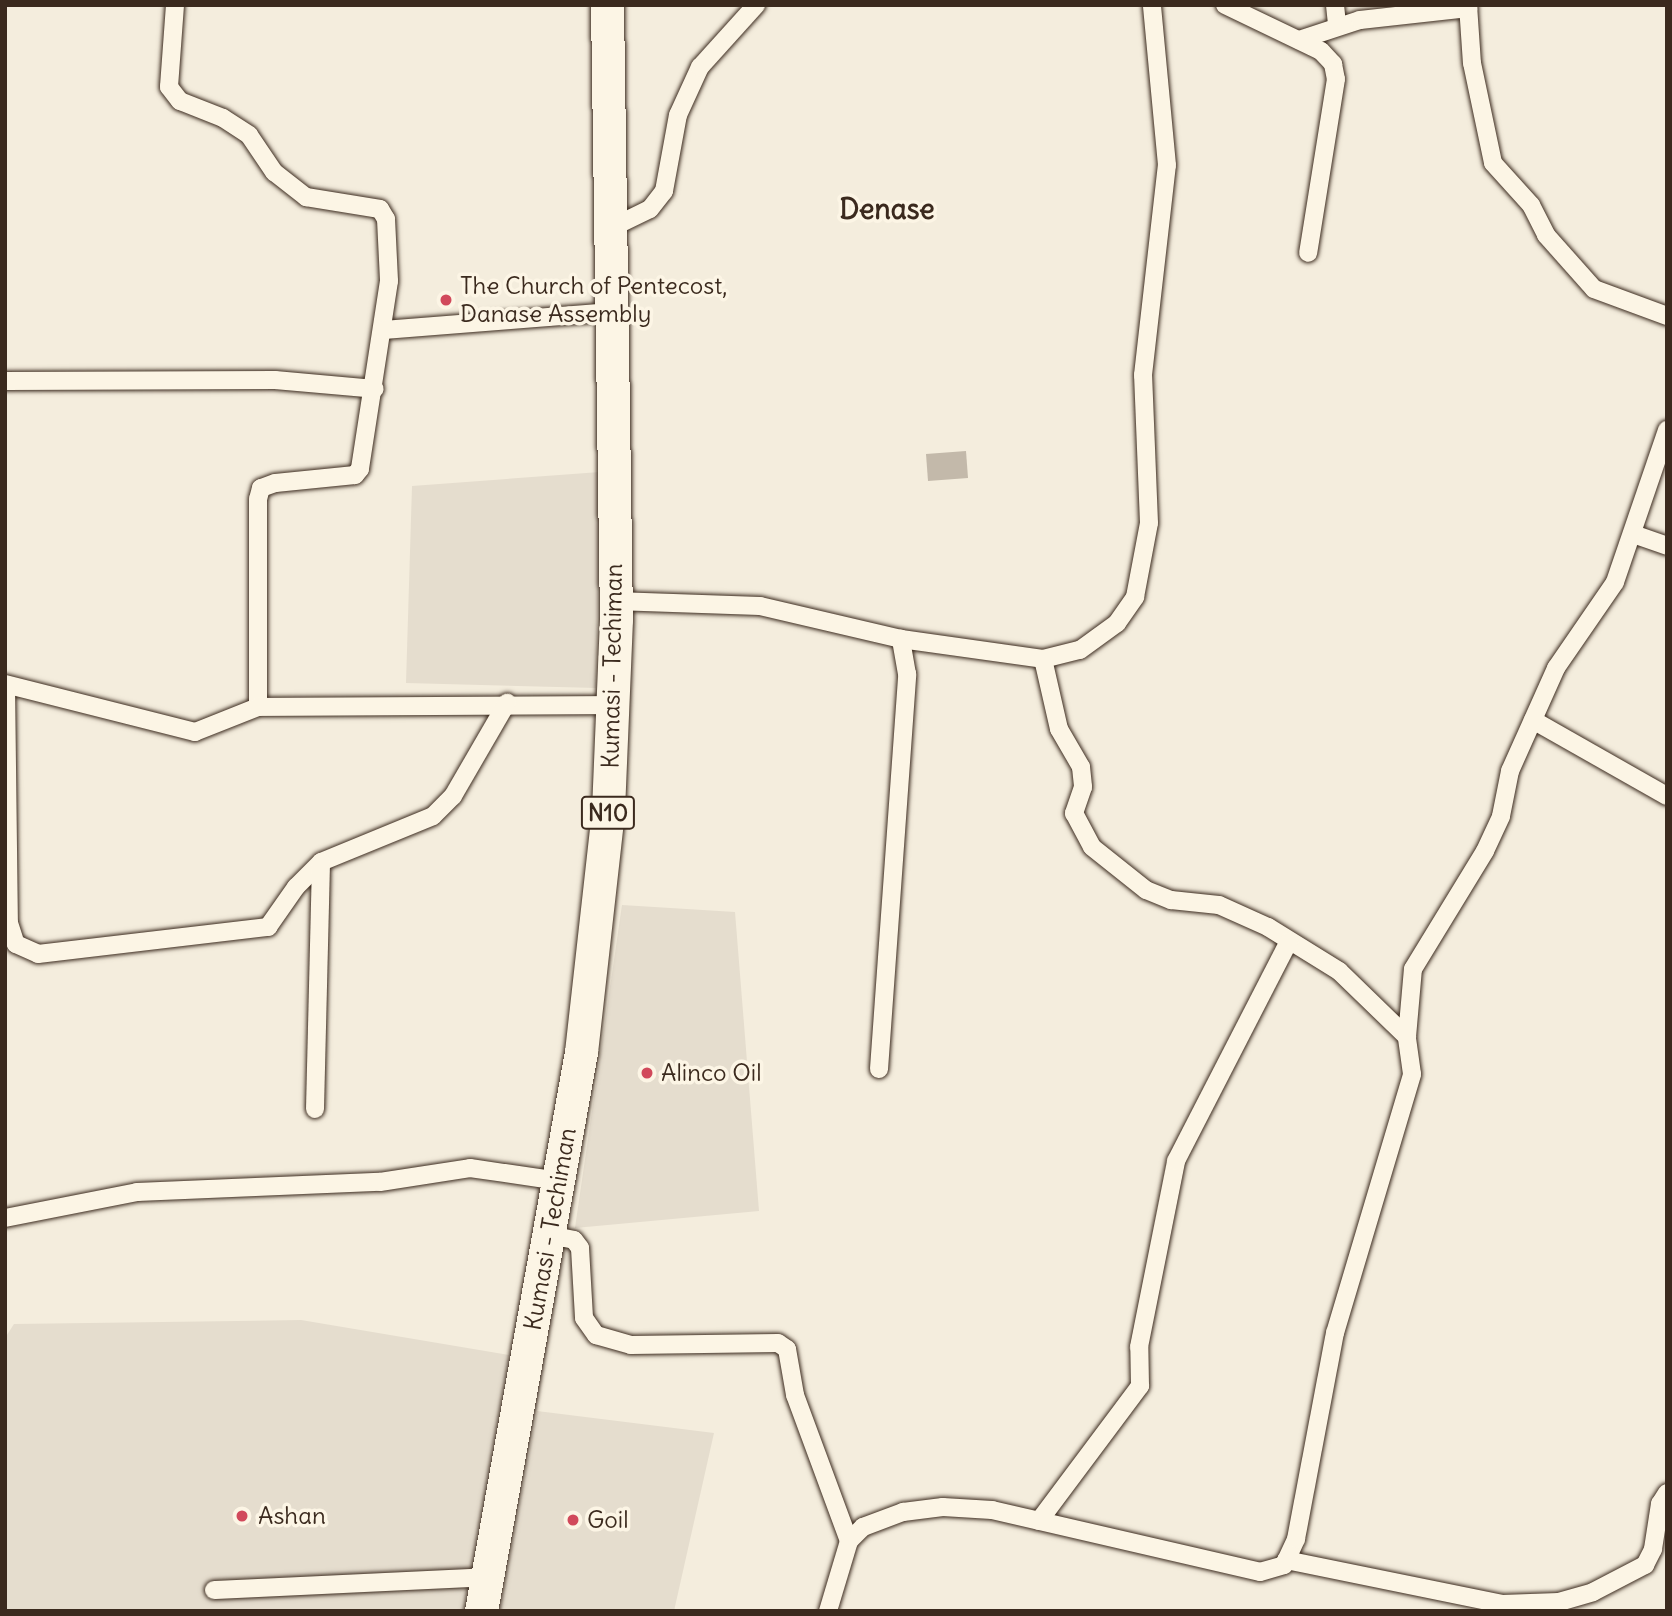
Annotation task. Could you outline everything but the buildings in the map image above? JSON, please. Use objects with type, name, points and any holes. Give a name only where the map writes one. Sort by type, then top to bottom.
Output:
[{"type":"highway","name":"Kumasi - Techiman","points":[[481,1611],[559,1181],[599,918],[613,705],[615,601],[607,5]]},
{"type":"street","points":[[175,5],[169,87],[180,101],[223,118],[249,135],[274,172],[306,197],[380,209],[386,219],[389,281],[375,389],[355,475],[261,488],[258,707]]},
{"type":"street","points":[[611,228],[650,209],[664,191],[677,116],[700,67],[756,5]]},
{"type":"street","points":[[615,601],[760,606],[901,639],[1043,659],[1080,650],[1117,623],[1135,597],[1146,558],[1149,499],[1143,374],[1167,165],[1152,5]]},
{"type":"street","points":[[1225,5],[1299,40],[1333,64],[1336,79],[1308,253]]},
{"type":"street","points":[[1335,5],[1337,25]]},
{"type":"street","points":[[1299,40],[1337,25],[1468,7],[1472,63],[1493,163],[1594,289],[1667,316]]},
{"type":"street","points":[[383,330],[612,312]]},
{"type":"street","points":[[5,381],[275,380],[375,389]]},
{"type":"street","points":[[1286,1560],[1296,1539],[1335,1333],[1412,1074],[1407,1037],[1413,969],[1485,851],[1501,816],[1510,771],[1556,668],[1610,592],[1633,534],[1667,430]]},
{"type":"street","points":[[1633,534],[1667,546]]},
{"type":"street","points":[[879,1069],[907,674],[901,639]]},
{"type":"street","points":[[1043,659],[1059,729],[1082,766],[1083,787],[1074,814],[1092,847],[1146,890],[1171,900],[1219,905],[1289,941],[1339,971],[1407,1037]]},
{"type":"street","points":[[507,703],[453,796],[433,816],[321,862],[296,887],[268,927],[38,954],[16,944],[9,923],[6,684],[195,732],[258,707],[507,703],[613,705]]},
{"type":"street","points":[[1533,720],[1667,796]]},
{"type":"street","points":[[315,1110],[321,862]]},
{"type":"street","points":[[1039,1521],[1140,1386],[1139,1347],[1176,1161],[1289,941]]},
{"type":"street","points":[[5,1218],[137,1192],[380,1182],[470,1168],[559,1181]]},
{"type":"street","points":[[549,1235],[574,1240],[580,1248],[584,1318],[596,1335],[631,1345],[778,1343],[787,1349],[795,1395],[849,1541]]},
{"type":"street","points":[[828,1611],[849,1541],[863,1527],[903,1511],[943,1507],[992,1510],[1260,1572],[1286,1560],[1447,1603],[1539,1605],[1593,1592],[1645,1565],[1653,1549],[1660,1504],[1667,1493]]},
{"type":"street","points":[[214,1590],[488,1577]]},
{"type":"shaded area","points":[[600,472],[596,688],[406,683],[412,486]]},
{"type":"shaded area","points":[[622,905],[735,912],[759,1211],[575,1228]]},
{"type":"shaded area","name":"Ashan","points":[[301,1320],[509,1355],[463,1611],[5,1611],[5,1338],[14,1324]]},
{"type":"shaded area","points":[[537,1411],[714,1433],[674,1611],[500,1611]]},
{"type":"place","name":"The Church of Pentecost, Danase Assembly","points":[[446,300]]},
{"type":"place","name":"Alinco Oil","points":[[647,1073]]},
{"type":"place","name":"Ashan","points":[[242,1516]]},
{"type":"place","name":"Goil","points":[[573,1520]]},
{"type":"district","name":"Denase","points":[[887,209]]}]
